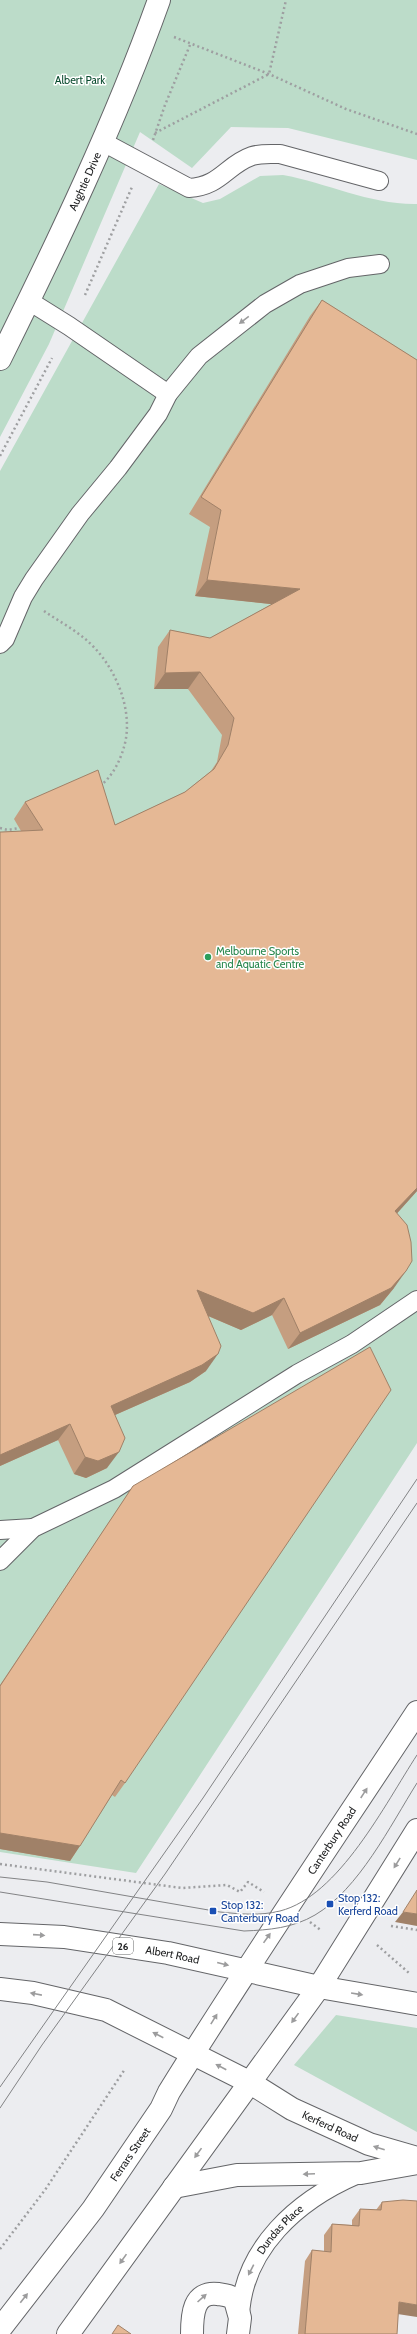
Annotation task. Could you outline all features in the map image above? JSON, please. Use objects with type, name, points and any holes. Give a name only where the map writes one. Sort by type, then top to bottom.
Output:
[{"type":"main road","name":"Aughtie Drive","points":[[0,359],[29,301],[103,142],[159,0]]},
{"type":"main road","name":"Canterbury Road","points":[[245,1969],[288,1908],[417,1712]]},
{"type":"main road","points":[[68,2334],[319,1987],[417,1830]]},
{"type":"main road","name":"Albert Road","points":[[0,1934],[34,1934],[107,1943],[198,1958],[319,1987]]},
{"type":"main road","name":"Ferrars Street","points":[[0,2329],[93,2209],[160,2109],[193,2052],[245,1969]]},
{"type":"main road","name":"26","points":[[319,1987],[417,2004]]},
{"type":"main road","points":[[0,1989],[33,1993],[106,2010],[193,2052],[249,2082]]},
{"type":"main road","name":"Kerferd Road","points":[[249,2082],[292,2109],[352,2137],[385,2150],[417,2158]]},
{"type":"main road","points":[[174,2187],[237,2174],[361,2173],[417,2163]]},
{"type":"main road","name":"Dundas Place","points":[[192,2334],[194,2309],[204,2295],[213,2293],[230,2296],[236,2304],[239,2326]]},
{"type":"lane","points":[[103,142],[189,188],[202,187],[215,182],[244,160],[263,154],[280,154],[379,181]]},
{"type":"lane","points":[[0,644],[5,639],[23,598],[80,514],[158,414],[168,394],[191,364],[208,348],[276,298],[300,284],[348,268],[380,264]]},
{"type":"lane","points":[[29,301],[69,326],[168,394]]},
{"type":"lane","points":[[0,1561],[33,1528],[114,1489],[297,1374],[352,1344],[417,1300]]},
{"type":"lane","points":[[0,1530],[33,1528]]},
{"type":"lane","name":"Dundas Place","points":[[239,2326],[240,2304],[246,2280],[276,2229],[307,2201],[328,2188],[361,2173]]},
{"type":"path","points":[[190,45],[165,105],[155,134],[269,74],[286,0]]},
{"type":"path","points":[[150,26],[190,45],[269,74],[346,109],[417,134]]},
{"type":"path","points":[[85,295],[135,180]]},
{"type":"path","points":[[0,456],[52,358]]},
{"type":"path","points":[[23,598],[85,639],[99,654],[116,679],[124,696],[127,719],[126,741],[120,760],[103,784],[98,787]]},
{"type":"path","points":[[0,828],[8,830],[19,828]]},
{"type":"path","points":[[0,1864],[182,1888],[227,1885],[240,1892],[248,1882],[321,1931],[379,1946],[412,1976]]},
{"type":"path","points":[[391,1926],[417,1930]]},
{"type":"path","points":[[0,2249],[45,2190],[125,2069]]},
{"type":"green space","name":"Albert Park","points":[[0,0],[417,0],[417,160],[288,128],[231,127],[192,168],[140,132],[49,344],[0,437]]},
{"type":"green space","name":"Melbourne Sports and Aquatic Centre","points":[[283,175],[383,201],[417,204],[417,1443],[136,1873],[0,1852],[0,471],[159,184],[203,203],[220,199],[260,176]]},
{"type":"green space","points":[[336,2015],[417,2028],[417,2132],[294,2065]]},
{"type":"building","points":[[322,300],[417,360],[417,1188],[395,1211],[407,1225],[411,1242],[412,1261],[406,1271],[391,1288],[300,1333],[284,1298],[253,1313],[197,1290],[221,1346],[218,1354],[202,1365],[111,1406],[125,1438],[119,1452],[98,1461],[85,1457],[70,1424],[0,1455],[0,832],[43,830],[25,802],[98,770],[115,825],[185,792],[214,769],[228,745],[234,718],[200,672],[165,673],[170,630],[210,638],[300,589],[207,580],[221,510],[201,497]]},
{"type":"building","points":[[370,1347],[391,1390],[125,1783],[121,1780],[80,1846],[0,1833],[0,1686],[133,1486]]},
{"type":"building","points":[[417,1890],[417,1914],[403,1912]]},
{"type":"building","points":[[403,2200],[417,2201],[417,2305],[399,2302],[397,2334],[305,2334],[312,2250],[331,2252],[332,2224],[359,2226],[360,2209],[381,2210],[382,2202]]},
{"type":"building","points":[[118,2325],[131,2334],[112,2334]]},
{"type":"tram line","points":[[0,2087],[203,1798],[417,1479]]},
{"type":"tram line","points":[[0,2108],[42,2045],[165,1874],[417,1503]]},
{"type":"tram line","points":[[0,1877],[47,1882],[220,1912],[258,1914],[280,1911],[302,1902],[322,1887],[341,1868],[359,1846],[417,1755]]},
{"type":"tram line","points":[[0,1892],[244,1931],[289,1926],[315,1915],[331,1904],[346,1889],[372,1855],[417,1783]]},
{"type":"place","name":"Melbourne Sports and Aquatic Centre","points":[[208,957]]},
{"type":"place","name":"Stop 132: Kerferd Road","points":[[330,1904]]},
{"type":"place","name":"Stop 132: Canterbury Road","points":[[213,1911]]}]
